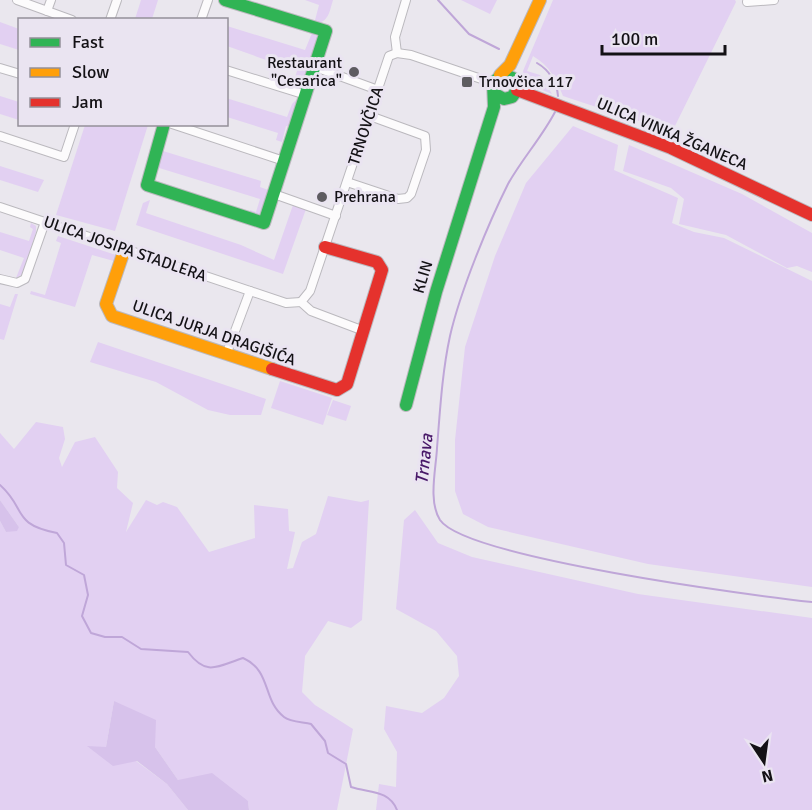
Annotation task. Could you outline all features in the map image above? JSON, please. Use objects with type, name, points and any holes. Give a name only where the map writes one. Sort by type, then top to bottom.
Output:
[{"type":"street","points":[[16,0],[66,18]]},
{"type":"street","points":[[47,11],[51,0]]},
{"type":"street","points":[[111,18],[117,0]]},
{"type":"street","points":[[202,18],[208,0]]},
{"type":"street","points":[[163,126],[147,185],[264,223],[326,31],[225,0]]},
{"type":"street","name":"TRNOVČICA","points":[[301,302],[310,291],[387,60],[397,53],[395,37],[406,0]]},
{"type":"street","points":[[747,2],[774,0]]},
{"type":"street","name":"KLIN","points":[[406,405],[436,292],[477,160],[496,84],[510,65],[540,1]]},
{"type":"street","name":"KLIN","points":[[477,160],[488,142],[498,112],[513,89],[540,1]]},
{"type":"street","points":[[397,53],[411,55],[513,89]]},
{"type":"street","points":[[315,67],[378,90]]},
{"type":"street","points":[[0,68],[18,73]]},
{"type":"street","points":[[228,71],[306,95]]},
{"type":"street","points":[[496,84],[507,74],[513,89]]},
{"type":"street","name":"ULICA VINKA ŽGANECA","points":[[513,89],[670,148],[812,215]]},
{"type":"street","points":[[347,182],[398,199],[407,198],[411,194],[426,150],[425,136],[370,116]]},
{"type":"street","points":[[0,136],[64,157],[74,126]]},
{"type":"street","points":[[178,126],[284,161]]},
{"type":"street","points":[[274,194],[336,216]]},
{"type":"street","name":"ULICA JOSIPA STADLERA","points":[[0,207],[286,303],[301,302],[311,311],[364,331]]},
{"type":"street","points":[[0,279],[17,283],[25,279],[45,222]]},
{"type":"street","points":[[325,247],[381,266],[383,275],[364,331]]},
{"type":"street","name":"ULICA JURJA DRAGIŠIĆA","points":[[125,248],[106,304],[109,313],[226,355],[332,390],[341,390],[347,384],[364,331]]},
{"type":"street","points":[[226,355],[250,291]]},
{"type":"shaded area","points":[[141,0],[158,0],[152,18],[135,18]]},
{"type":"shaded area","points":[[305,0],[333,0],[326,19],[314,24],[319,5]]},
{"type":"shaded area","points":[[461,0],[497,0],[490,14]]},
{"type":"shaded area","points":[[553,0],[735,0],[736,2],[672,132],[563,96],[552,73],[533,56],[527,71],[540,75],[552,94],[525,83],[523,71]]},
{"type":"shaded area","points":[[0,22],[18,29],[18,50],[0,44]]},
{"type":"shaded area","points":[[228,26],[305,50],[312,33],[319,38],[305,84],[299,88],[292,88],[297,71],[228,46]]},
{"type":"shaded area","points":[[0,96],[18,102],[18,120],[0,114]]},
{"type":"shaded area","points":[[228,99],[287,117],[296,100],[298,106],[291,127],[286,126],[282,142],[276,140],[278,133],[228,117]]},
{"type":"shaded area","points":[[85,126],[148,126],[115,231],[56,215]]},
{"type":"shaded area","points":[[573,126],[618,145],[614,170],[678,198],[672,223],[694,232],[724,238],[812,281],[812,587],[648,564],[488,527],[463,514],[455,491],[455,440],[465,347],[495,256],[526,183]]},
{"type":"shaded area","points":[[629,145],[742,194],[812,233],[812,272],[797,266],[787,268],[726,235],[679,224],[684,199],[671,188],[623,171]]},
{"type":"shaded area","points":[[163,151],[261,181],[260,187],[271,191],[261,214],[249,215],[250,210],[256,212],[260,199],[156,167]]},
{"type":"shaded area","points":[[0,166],[44,180],[38,192],[0,180]]},
{"type":"shaded area","points":[[150,200],[146,213],[241,245],[274,260],[293,205],[306,209],[283,274],[136,225],[143,203]]},
{"type":"shaded area","points":[[31,223],[36,226],[36,232],[23,274],[16,278],[24,258],[0,250],[0,232],[29,241],[33,229],[30,227]]},
{"type":"shaded area","points":[[58,236],[116,255],[114,261],[92,255],[75,307],[30,294],[31,291],[45,295],[61,243],[56,241]]},
{"type":"shaded area","points":[[15,294],[18,294],[4,340],[0,339],[0,304],[10,307]]},
{"type":"shaded area","points":[[98,342],[266,399],[261,415],[230,415],[208,410],[156,382],[90,362]]},
{"type":"shaded area","points":[[280,381],[332,398],[323,425],[271,408]]},
{"type":"shaded area","points":[[333,400],[351,406],[346,421],[327,415]]},
{"type":"shaded area","points":[[36,422],[63,427],[65,439],[59,458],[62,467],[75,442],[95,437],[118,472],[117,488],[133,503],[126,532],[146,500],[157,505],[163,502],[177,507],[209,552],[255,538],[254,505],[288,509],[289,531],[295,532],[287,569],[293,568],[302,542],[316,534],[328,496],[361,502],[369,500],[362,620],[351,628],[328,621],[305,656],[302,692],[315,705],[353,729],[337,810],[249,810],[248,801],[178,780],[155,747],[114,701],[106,747],[88,747],[136,761],[167,784],[188,810],[0,810],[0,521],[6,532],[19,527],[0,500],[0,433],[14,449]]},
{"type":"shaded area","points":[[0,500],[19,527],[17,531],[6,532],[0,521]]},
{"type":"shaded area","points":[[415,510],[438,543],[472,557],[638,594],[812,618],[812,810],[376,810],[379,784],[396,787],[397,752],[384,729],[386,706],[422,713],[444,698],[459,676],[457,656],[436,631],[396,609],[404,520]]},
{"type":"shaded area","points":[[114,701],[156,720],[155,747],[178,780],[212,773],[248,801],[249,810],[188,810],[167,784],[137,761],[113,766],[87,746],[106,747]]},
{"type":"waterway","name":"Trnava","points":[[438,0],[469,34],[499,49]]},
{"type":"waterway","name":"Trnava","points":[[537,63],[552,77],[558,96]]},
{"type":"waterway","name":"Trnava","points":[[555,112],[508,184],[475,258],[460,299],[450,336],[443,378],[434,485],[434,504],[440,520],[461,534],[501,548],[554,561],[676,583],[812,602]]},
{"type":"waterway","points":[[0,485],[26,520],[32,525],[57,533],[64,543],[66,565],[84,575],[88,595],[82,616],[91,633],[105,637],[122,637],[141,649],[188,652],[201,665],[207,667],[220,666],[243,658],[259,670],[277,710],[290,720],[311,724],[325,741],[328,753],[346,764],[351,787],[378,793],[389,799],[397,810]]},
{"type":"traffic: fast","points":[[163,126],[147,185],[264,223],[326,31],[225,0]]},
{"type":"traffic: fast","points":[[406,405],[436,292],[494,107],[493,83],[503,74],[515,79],[517,90],[512,97],[504,99],[495,94]]},
{"type":"traffic: slow","points":[[500,75],[510,65],[540,0]]},
{"type":"traffic: slow","points":[[125,248],[106,304],[112,316],[272,369]]},
{"type":"traffic: jam","points":[[517,90],[671,148],[812,215]]},
{"type":"traffic: jam","points":[[272,369],[337,390],[347,384],[382,270],[377,262],[325,247]]},
{"type":"place","name":"Restaurant \"Cesarica\"","points":[[354,72]]},
{"type":"place","name":"Trnovčica 117","points":[[467,82]]},
{"type":"place","name":"Prehrana","points":[[322,197]]}]
